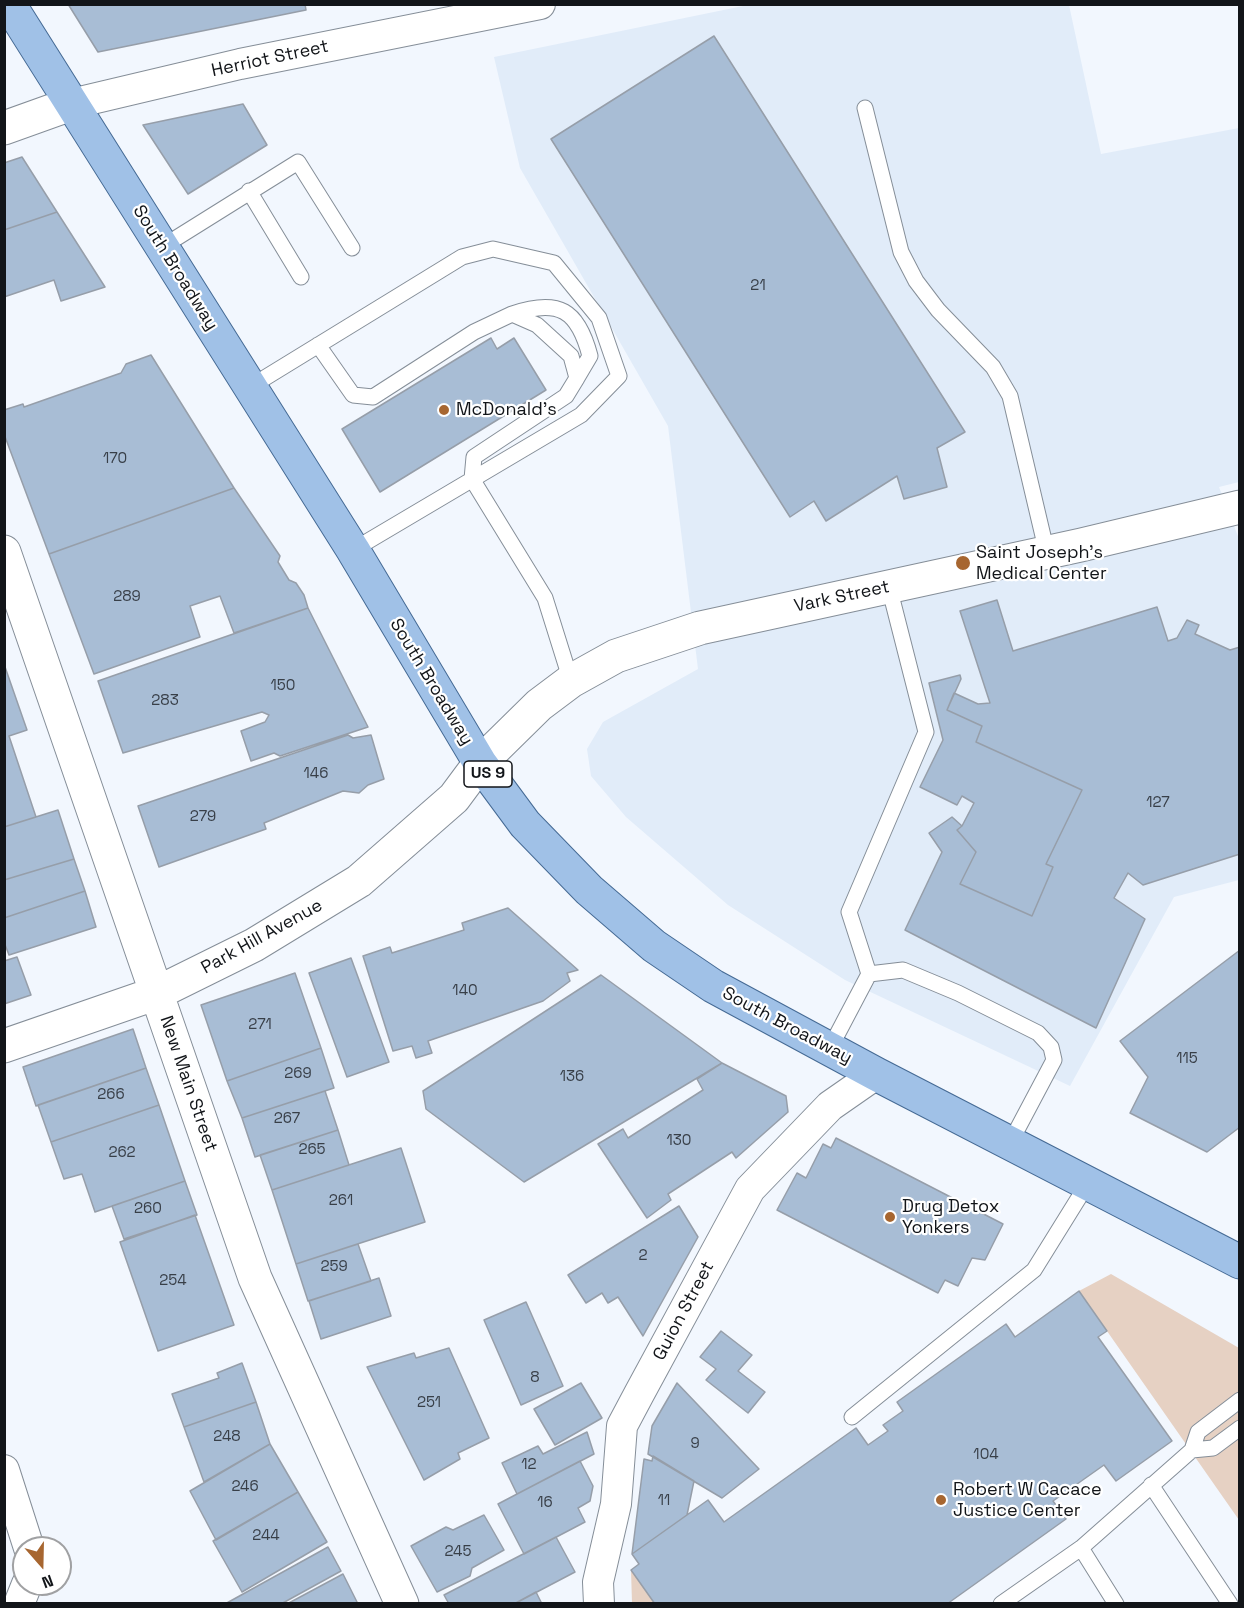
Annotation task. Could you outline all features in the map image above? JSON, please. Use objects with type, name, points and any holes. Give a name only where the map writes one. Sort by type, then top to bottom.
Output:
[{"type":"main road","name":"South Broadway","points":[[9,4],[353,550],[480,763],[525,824],[589,890],[654,946],[713,986],[829,1050],[1239,1262]]},
{"type":"street","name":"Herriot Street","points":[[4,128],[72,104],[240,64],[540,4]]},
{"type":"street","name":"Vark Street","points":[[480,763],[539,705],[571,681],[616,657],[700,628],[1047,553],[1239,507]]},
{"type":"street","name":"New Main Street","points":[[4,552],[255,1278],[402,1604]]},
{"type":"street","name":"Park Hill Avenue","points":[[4,1046],[157,993],[254,945],[359,881],[454,798],[480,763]]},
{"type":"street","name":"Guion Street","points":[[599,1604],[598,1582],[616,1504],[622,1426],[750,1189],[830,1106],[876,1074]]},
{"type":"street","points":[[4,1470],[25,1536]]},
{"type":"lane","points":[[865,108],[901,252],[921,288],[993,367],[1010,396],[1047,553]]},
{"type":"lane","points":[[162,247],[298,162],[352,248]]},
{"type":"lane","points":[[249,191],[301,277]]},
{"type":"lane","points":[[250,387],[462,257],[493,249],[554,263],[599,318],[619,376],[581,415],[353,550]]},
{"type":"lane","points":[[318,345],[352,395],[373,397],[474,332],[512,314],[538,305],[567,312],[584,332],[590,356],[566,396],[474,457],[472,479],[545,598],[571,681]]},
{"type":"lane","points":[[512,314],[537,325],[571,356],[577,378]]},
{"type":"lane","points":[[829,1050],[869,974],[849,912],[926,732],[889,587]]},
{"type":"lane","points":[[869,974],[903,970],[958,993],[1038,1033],[1051,1047],[1054,1060],[1010,1143]]},
{"type":"lane","points":[[852,1417],[1034,1270],[1088,1184]]},
{"type":"lane","points":[[1001,1604],[1081,1548],[1192,1450],[1198,1432],[1239,1400]]},
{"type":"lane","points":[[1192,1450],[1213,1448],[1239,1428]]},
{"type":"lane","points":[[1151,1485],[1230,1604]]},
{"type":"lane","points":[[1081,1548],[1116,1604]]},
{"type":"shaded area","name":"Saint Joseph's Medical Center","points":[[748,5],[1069,5],[1101,154],[1239,128],[1239,482],[1219,487],[1239,539],[1239,880],[1174,897],[1070,1086],[845,980],[728,905],[626,817],[591,776],[587,749],[603,722],[698,669],[668,426],[520,168],[494,57]]},
{"type":"shaded area","points":[[1111,1274],[1239,1348],[1239,1520],[1079,1291]]},
{"type":"shaded area","points":[[631,1570],[655,1603],[632,1603]]},
{"type":"building","points":[[68,4],[305,4],[306,10],[98,52]]},
{"type":"building","points":[[714,36],[965,432],[937,448],[947,487],[904,499],[897,476],[826,521],[814,501],[790,517],[551,139]]},
{"type":"building","points":[[243,104],[267,145],[188,194],[143,125]]},
{"type":"building","points":[[22,157],[57,212],[4,230],[4,163]]},
{"type":"building","points":[[57,212],[105,287],[61,301],[54,280],[4,297],[4,230]]},
{"type":"building","name":"McDonald's","points":[[491,338],[497,349],[514,338],[546,390],[380,492],[342,429]]},
{"type":"building","points":[[151,355],[234,488],[49,554],[4,434],[4,410],[23,404],[24,407],[121,373],[126,364]]},
{"type":"building","points":[[234,488],[280,556],[278,562],[289,580],[296,583],[304,595],[308,608],[234,633],[220,596],[190,606],[200,637],[94,674],[49,554]]},
{"type":"building","name":"Saint Joseph's Medical Center","points":[[997,600],[1013,651],[1157,607],[1168,641],[1177,638],[1187,620],[1199,625],[1195,634],[1230,650],[1240,647],[1240,854],[1143,885],[1128,873],[1114,898],[1145,919],[1096,1028],[905,930],[942,852],[929,833],[952,817],[962,826],[957,830],[976,852],[960,884],[1032,916],[1053,867],[1046,864],[1082,790],[976,742],[982,726],[947,710],[954,693],[978,704],[990,703],[960,611]]},
{"type":"building","points":[[308,608],[368,727],[280,756],[274,753],[251,761],[241,731],[265,722],[269,715],[262,712],[123,753],[98,681]]},
{"type":"building","points":[[4,664],[27,730],[9,736],[36,817],[4,827]]},
{"type":"building","points":[[960,675],[961,679],[947,710],[982,726],[976,742],[1082,790],[1046,864],[1053,867],[1032,916],[960,884],[976,852],[957,830],[962,826],[974,803],[962,796],[957,805],[920,787],[943,740],[929,683]]},
{"type":"building","points":[[348,735],[353,738],[371,735],[384,779],[368,785],[359,793],[343,791],[264,823],[266,829],[159,867],[138,806]]},
{"type":"building","points":[[58,810],[74,859],[4,880],[4,827]]},
{"type":"building","points":[[74,859],[85,891],[4,918],[4,880]]},
{"type":"building","points":[[85,891],[96,927],[9,955],[4,942],[4,918]]},
{"type":"building","points":[[508,908],[578,970],[567,973],[570,981],[543,1001],[428,1041],[432,1053],[416,1058],[412,1046],[393,1051],[363,956],[390,947],[392,953],[464,930],[462,923]]},
{"type":"building","points":[[1240,950],[1240,1127],[1207,1152],[1130,1113],[1148,1077],[1120,1041]]},
{"type":"building","points":[[17,957],[31,995],[4,1004],[4,961]]},
{"type":"building","points":[[351,958],[389,1062],[347,1077],[309,973]]},
{"type":"building","points":[[295,973],[321,1048],[227,1081],[201,1005]]},
{"type":"building","points":[[601,975],[722,1063],[524,1182],[426,1109],[423,1091]]},
{"type":"building","points":[[133,1029],[146,1068],[36,1106],[23,1067]]},
{"type":"building","points":[[321,1048],[334,1088],[242,1118],[227,1081]]},
{"type":"building","points":[[722,1063],[786,1096],[788,1112],[736,1158],[732,1152],[668,1194],[671,1200],[647,1218],[598,1144],[623,1129],[628,1138],[703,1090],[697,1079]]},
{"type":"building","points":[[146,1068],[159,1105],[51,1142],[38,1105]]},
{"type":"building","points":[[325,1091],[338,1130],[255,1157],[242,1118]]},
{"type":"building","points":[[159,1105],[185,1181],[95,1212],[82,1174],[64,1179],[51,1142]]},
{"type":"building","points":[[338,1130],[349,1165],[272,1190],[260,1155]]},
{"type":"building","name":"Drug Detox Yonkers","points":[[836,1138],[1003,1224],[985,1260],[972,1258],[958,1286],[945,1280],[938,1293],[777,1210],[797,1173],[806,1178],[823,1144],[831,1148]]},
{"type":"building","points":[[401,1148],[425,1222],[296,1264],[272,1190]]},
{"type":"building","points":[[185,1181],[197,1215],[124,1239],[112,1206]]},
{"type":"building","points":[[679,1206],[698,1237],[643,1336],[618,1297],[608,1303],[602,1293],[586,1303],[568,1275]]},
{"type":"building","points":[[195,1215],[234,1325],[158,1351],[120,1242]]},
{"type":"building","points":[[358,1244],[371,1281],[308,1301],[296,1264]]},
{"type":"building","points":[[379,1278],[391,1316],[321,1339],[309,1301]]},
{"type":"building","points":[[1079,1291],[1107,1331],[1098,1337],[1172,1441],[1116,1481],[1104,1465],[1053,1501],[1066,1519],[947,1604],[655,1604],[631,1570],[639,1564],[632,1554],[708,1500],[724,1522],[856,1428],[868,1445],[888,1431],[883,1425],[903,1411],[897,1402],[1006,1324],[1015,1337]]},
{"type":"building","points":[[526,1302],[563,1386],[521,1405],[484,1320]]},
{"type":"building","points":[[721,1331],[752,1355],[738,1371],[765,1392],[748,1413],[706,1380],[716,1369],[700,1357]]},
{"type":"building","points":[[449,1348],[489,1438],[458,1453],[460,1459],[424,1480],[367,1367],[414,1353],[416,1358]]},
{"type":"building","points":[[242,1363],[256,1402],[184,1427],[172,1394],[219,1378],[217,1373]]},
{"type":"building","points":[[581,1383],[602,1418],[555,1445],[534,1409]]},
{"type":"building","points":[[677,1383],[759,1469],[722,1498],[648,1454],[652,1426]]},
{"type":"building","points":[[256,1402],[270,1444],[204,1482],[184,1427]]},
{"type":"building","points":[[587,1432],[594,1454],[517,1494],[502,1463],[538,1446],[543,1454]]},
{"type":"building","points":[[270,1444],[298,1492],[216,1540],[190,1491]]},
{"type":"building","points":[[653,1456],[694,1481],[687,1515],[632,1554],[644,1459],[652,1461]]},
{"type":"building","points":[[580,1461],[593,1486],[590,1501],[578,1508],[585,1522],[524,1554],[498,1504]]},
{"type":"building","points":[[298,1492],[327,1542],[242,1592],[213,1541]]},
{"type":"building","points":[[484,1515],[504,1550],[472,1568],[470,1576],[437,1592],[411,1546],[446,1527],[453,1530]]},
{"type":"building","points":[[556,1537],[575,1572],[514,1604],[449,1604],[444,1595]]},
{"type":"building","points":[[328,1547],[341,1571],[281,1604],[225,1604]]},
{"type":"building","points":[[343,1574],[358,1604],[287,1604]]},
{"type":"building","points":[[536,1592],[542,1604],[514,1604]]},
{"type":"place","name":"McDonald's","points":[[444,410]]},
{"type":"place","name":"Saint Joseph's Medical Center","points":[[963,563]]},
{"type":"place","name":"Drug Detox Yonkers","points":[[890,1217]]},
{"type":"place","name":"Robert W Cacace Justice Center","points":[[941,1500]]}]
